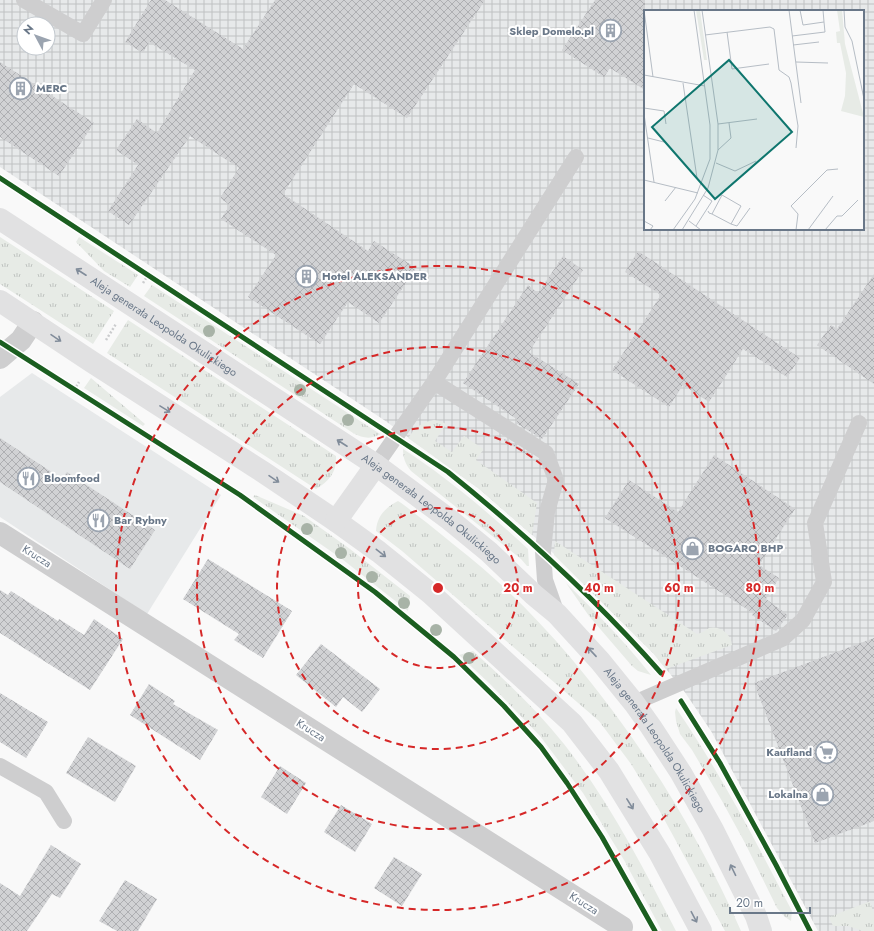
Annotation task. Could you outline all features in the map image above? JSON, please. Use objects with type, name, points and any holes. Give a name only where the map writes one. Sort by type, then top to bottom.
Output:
[{"type":"main road","name":"Aleja generała Leopolda Okulickiego","points":[[0,220],[376,465],[450,520],[489,552],[534,595],[557,614],[600,661],[634,703],[681,773],[713,830],[756,916],[761,931]]},
{"type":"main road","points":[[0,301],[336,521],[379,552],[430,593],[572,723],[609,771],[652,841],[700,931]]},
{"type":"main road","points":[[336,521],[376,465]]},
{"type":"street","points":[[0,358],[21,340],[33,322]]},
{"type":"street","name":"Krucza","points":[[0,532],[622,927]]},
{"type":"lane","points":[[24,0],[83,34],[104,0]]},
{"type":"lane","points":[[376,465],[434,382],[576,157]]},
{"type":"lane","points":[[434,382],[546,453],[556,480],[547,512],[543,552],[545,580],[557,614]]},
{"type":"lane","points":[[634,703],[782,639],[803,620],[824,582],[815,524],[859,423]]},
{"type":"lane","points":[[0,766],[46,792],[64,821]]},
{"type":"path","points":[[105,342],[117,322]]},
{"type":"shaded area","points":[[0,0],[874,0],[874,931],[818,931],[711,731],[684,691],[653,653],[553,553],[478,488],[384,420],[0,167]]},
{"type":"shaded area","points":[[32,373],[221,495],[147,614],[0,517],[0,397]]},
{"type":"green space","points":[[0,237],[114,311],[93,344],[0,284]]},
{"type":"green space","points":[[79,237],[138,275],[130,287],[104,271],[76,242]]},
{"type":"green space","points":[[152,285],[380,434],[366,438],[353,433],[144,296]]},
{"type":"green space","points":[[128,320],[336,456],[334,471],[331,476],[325,483],[316,489],[107,353]]},
{"type":"green space","points":[[91,378],[145,424],[143,426],[84,388]]},
{"type":"green space","points":[[434,420],[446,424],[435,441],[452,452],[464,436],[483,450],[476,460],[537,503],[532,535],[478,488],[408,438],[419,426],[425,422]]},
{"type":"green space","points":[[403,449],[468,496],[528,549],[529,566],[527,566],[521,559],[411,471],[407,466],[403,455]]},
{"type":"green space","points":[[255,495],[304,516],[350,549],[410,596],[408,611],[342,559],[253,497]]},
{"type":"green space","points":[[398,501],[500,583],[543,627],[596,689],[643,754],[686,822],[706,858],[741,931],[725,931],[658,808],[631,764],[599,721],[402,551],[376,531],[378,521],[382,513]]},
{"type":"green space","points":[[555,541],[697,634],[713,627],[721,629],[730,637],[732,645],[666,669],[653,653],[554,555]]},
{"type":"green space","points":[[566,583],[610,628],[651,675],[638,671],[632,666],[589,616]]},
{"type":"green space","points":[[473,651],[509,684],[554,731],[596,788],[611,811],[676,931],[662,931],[624,860],[583,793],[540,736],[489,683],[459,655]]},
{"type":"green space","points":[[676,708],[723,782],[751,833],[792,911],[791,921],[777,908],[745,843],[722,801],[692,750],[680,734],[676,721]]},
{"type":"green space","points":[[870,902],[874,914],[874,931],[863,931],[848,926],[833,926],[829,917]]},
{"type":"building","points":[[151,0],[165,0],[243,49],[275,0],[485,0],[407,118],[354,84],[283,194],[368,251],[374,241],[416,268],[379,323],[348,302],[320,344],[248,297],[276,255],[221,219],[230,205],[220,198],[239,168],[190,136],[129,225],[108,211],[138,165],[116,150],[137,119],[157,133],[195,70],[149,42],[143,53],[125,42]]},
{"type":"building","name":"Sklep Domelo.pl","points":[[595,0],[645,0],[644,89],[610,68],[604,77],[562,50]]},
{"type":"building","name":"MERC","points":[[0,62],[94,123],[59,176],[0,137]]},
{"type":"building","points":[[638,251],[800,358],[787,377],[743,349],[709,402],[683,385],[669,407],[612,370],[661,295],[625,272]]},
{"type":"building","points":[[563,256],[583,270],[529,352],[579,384],[542,439],[516,423],[518,420],[463,383],[528,285],[538,293]]},
{"type":"building","points":[[874,274],[874,384],[817,345],[831,325],[837,329]]},
{"type":"building","name":"Bar Rybny","points":[[0,438],[62,479],[67,472],[155,530],[130,569],[0,482]]},
{"type":"building","points":[[505,439],[532,455],[530,457],[504,440]]},
{"type":"building","points":[[714,455],[795,509],[759,565],[779,578],[766,599],[788,615],[776,631],[752,615],[753,613],[605,518],[629,480],[678,512]]},
{"type":"building","points":[[208,559],[292,611],[263,658],[234,640],[239,634],[183,599]]},
{"type":"building","points":[[0,590],[8,595],[11,591],[58,621],[59,619],[84,635],[94,619],[123,639],[90,690],[0,633]]},
{"type":"building","name":"Kaufland","points":[[874,638],[874,821],[815,843],[754,683]]},
{"type":"building","points":[[321,644],[380,689],[362,712],[343,697],[336,707],[296,675]]},
{"type":"building","points":[[149,684],[175,701],[173,704],[218,730],[200,760],[130,715]]},
{"type":"building","points":[[0,693],[48,722],[26,758],[0,742]]},
{"type":"building","points":[[88,737],[136,766],[115,802],[66,773]]},
{"type":"building","points":[[280,766],[306,783],[287,814],[261,797]]},
{"type":"building","points":[[341,805],[372,824],[355,852],[324,832]]},
{"type":"building","points":[[51,845],[81,864],[60,898],[52,894],[27,931],[0,931],[0,883],[20,896]]},
{"type":"building","points":[[394,857],[422,874],[402,906],[374,888]]},
{"type":"building","points":[[125,880],[157,899],[138,931],[117,931],[99,921]]},
{"type":"cycle path","points":[[0,178],[448,472],[505,519],[559,568],[611,619],[661,673]]},
{"type":"cycle path","points":[[0,342],[240,495],[375,592],[454,657],[504,706],[541,747],[567,783],[602,837],[655,931]]},
{"type":"cycle path","points":[[681,701],[720,763],[810,931]]},
{"type":"place","name":"Sklep Domelo.pl","points":[[610,31]]},
{"type":"place","name":"MERC","points":[[20,88]]},
{"type":"place","name":"Hotel ALEKSANDER","points":[[307,276]]},
{"type":"place","name":"Bloomfood","points":[[29,478]]},
{"type":"place","name":"Bar Rybny","points":[[98,520]]},
{"type":"place","name":"BOGARO BHP","points":[[692,548]]},
{"type":"place","name":"Kaufland","points":[[827,752]]},
{"type":"place","name":"Lokalna","points":[[823,794]]}]
